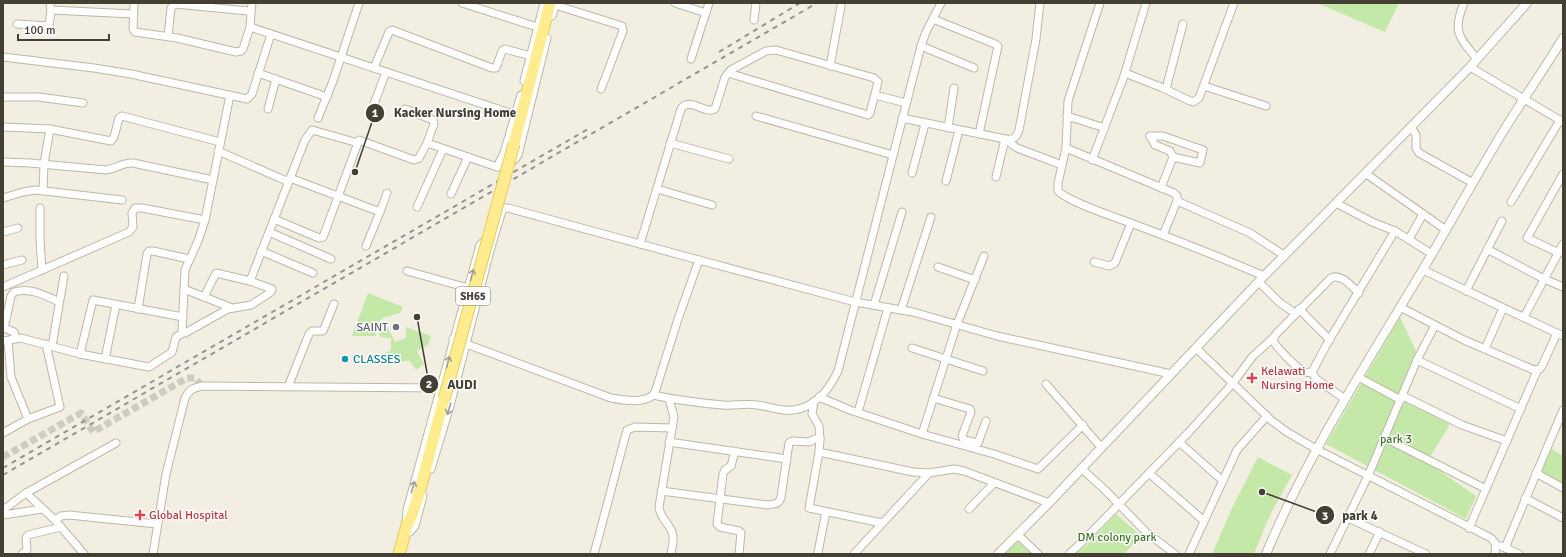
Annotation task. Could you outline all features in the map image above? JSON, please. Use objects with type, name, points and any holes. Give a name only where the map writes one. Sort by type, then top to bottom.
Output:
[{"type":"main road","name":"SH65","points":[[399,554],[410,524],[554,4]]},
{"type":"main road","name":"SH65","points":[[405,554],[410,524]]},
{"type":"street","points":[[134,3],[133,29],[135,32],[168,36],[238,52],[242,49],[250,27],[252,3]]},
{"type":"street","points":[[318,118],[327,97],[359,3]]},
{"type":"street","points":[[462,3],[537,27]]},
{"type":"street","points":[[497,167],[504,153],[516,115],[544,3]]},
{"type":"street","points":[[675,3],[706,12]]},
{"type":"street","points":[[691,59],[709,3]]},
{"type":"street","points":[[754,20],[756,3]]},
{"type":"street","points":[[653,395],[669,399],[724,406],[757,405],[785,411],[794,411],[804,408],[830,386],[838,371],[921,46],[941,3]]},
{"type":"street","points":[[902,118],[925,124],[1005,139],[1014,139],[1019,130],[1036,39],[1040,3]]},
{"type":"street","points":[[1100,3],[1068,101],[1066,148],[1057,188],[1060,194],[1163,235],[1262,279],[1280,303],[1297,311],[1330,340]]},
{"type":"street","points":[[1092,160],[1125,73],[1146,3]]},
{"type":"street","points":[[1464,3],[1459,18],[1458,33],[1460,38],[1477,59]]},
{"type":"street","points":[[998,554],[1049,503],[1262,279],[1470,67],[1527,3]]},
{"type":"street","points":[[168,36],[171,8],[175,4],[248,11],[251,13]]},
{"type":"street","points":[[427,143],[497,167],[514,161],[518,155],[554,4],[622,26],[623,31],[601,89]]},
{"type":"street","points":[[1125,73],[1166,89],[1193,102],[1199,98],[1204,86],[1232,4]]},
{"type":"street","points":[[17,24],[48,26],[51,6],[134,14]]},
{"type":"street","points":[[830,66],[841,6]]},
{"type":"street","points":[[933,18],[998,46],[979,134]]},
{"type":"street","points":[[1166,89],[1183,24]]},
{"type":"street","points":[[250,27],[516,115]]},
{"type":"street","points":[[374,68],[389,32],[392,30],[492,68],[496,68],[502,52],[505,49],[531,56]]},
{"type":"street","points":[[3,57],[102,69],[230,95],[243,99],[250,97],[271,34]]},
{"type":"street","points":[[1266,554],[1279,523],[1316,449],[1524,98],[1563,38]]},
{"type":"street","points":[[921,46],[974,68]]},
{"type":"street","points":[[640,244],[670,143],[683,106],[689,104],[710,111],[715,109],[725,76],[728,73],[766,51],[776,50],[874,78],[878,82],[870,113],[866,114],[728,73]]},
{"type":"street","points":[[1470,67],[1561,121],[1511,202]]},
{"type":"street","points":[[371,112],[386,72]]},
{"type":"street","points":[[258,73],[327,97]]},
{"type":"street","points":[[268,109],[276,79]]},
{"type":"street","points":[[1204,86],[1266,106]]},
{"type":"street","points":[[948,128],[954,88]]},
{"type":"street","points":[[183,332],[185,270],[198,241],[205,220],[230,95]]},
{"type":"street","points":[[874,95],[906,103]]},
{"type":"street","points":[[3,97],[30,97],[82,103]]},
{"type":"street","points":[[274,219],[322,238],[359,140],[414,160],[419,158],[427,143],[434,124],[433,120],[405,110]]},
{"type":"street","points":[[3,127],[50,129],[111,141],[114,137],[119,118],[122,116],[220,142]]},
{"type":"street","points":[[756,116],[893,155]]},
{"type":"street","points":[[1067,116],[1105,128]]},
{"type":"street","points":[[912,173],[925,124]]},
{"type":"street","points":[[1411,127],[1416,135],[1416,148],[1419,153],[1473,183]]},
{"type":"street","points":[[43,191],[44,164],[50,129]]},
{"type":"street","points":[[250,281],[305,140],[312,130],[358,144]]},
{"type":"street","points":[[946,181],[959,130]]},
{"type":"street","points":[[1161,188],[1173,157],[1170,151],[1155,145],[1150,136],[1163,136],[1203,150],[1200,163],[1173,157]]},
{"type":"street","points":[[1005,139],[1017,148],[1062,165]]},
{"type":"street","points":[[996,177],[1005,139]]},
{"type":"street","points":[[670,143],[729,159]]},
{"type":"street","points":[[1066,148],[1177,196],[1177,201],[1163,235]]},
{"type":"street","points":[[417,207],[443,149]]},
{"type":"street","points":[[218,151],[290,180],[380,212]]},
{"type":"street","points":[[451,194],[468,157]]},
{"type":"street","points":[[3,162],[106,170],[114,169],[123,163],[133,163],[213,180]]},
{"type":"street","points":[[1365,173],[1446,230]]},
{"type":"street","points":[[1559,253],[1527,238],[1563,174]]},
{"type":"street","points":[[657,189],[712,205]]},
{"type":"street","points":[[3,198],[29,191],[43,191],[122,200]]},
{"type":"street","points":[[366,246],[387,193]]},
{"type":"street","points":[[1177,201],[1250,233],[1285,256]]},
{"type":"street","points":[[1336,203],[1372,222],[1395,231],[1432,254]]},
{"type":"street","points":[[3,287],[129,232],[133,227],[133,210],[137,207],[205,220]]},
{"type":"street","points":[[40,208],[42,270]]},
{"type":"street","points":[[492,247],[490,244],[483,242],[480,245],[453,339],[441,388],[406,510],[410,524],[415,526],[450,406],[502,211],[506,208],[855,302],[901,310],[997,336],[1171,374]]},
{"type":"street","points":[[874,305],[902,212]]},
{"type":"street","points":[[1409,239],[1423,214]]},
{"type":"street","points":[[901,310],[931,217]]},
{"type":"street","points":[[1466,291],[1502,221]]},
{"type":"street","points":[[1094,262],[1109,266],[1115,263],[1131,223]]},
{"type":"street","points":[[3,232],[18,228]]},
{"type":"street","points":[[1312,372],[1395,231]]},
{"type":"street","points":[[269,232],[331,260]]},
{"type":"street","points":[[1524,317],[1563,244]]},
{"type":"street","points":[[138,309],[146,254],[149,251],[153,250],[189,259]]},
{"type":"street","points":[[1487,250],[1563,287]]},
{"type":"street","points":[[262,251],[312,273]]},
{"type":"street","points":[[922,434],[957,324],[984,256]]},
{"type":"street","points":[[3,266],[22,260]]},
{"type":"street","points":[[453,339],[611,398],[626,401],[646,399],[653,395],[699,260]]},
{"type":"street","points":[[938,267],[975,280]]},
{"type":"street","points":[[1423,270],[1560,334],[1543,364],[1537,371],[1469,528]]},
{"type":"street","points":[[406,271],[468,288]]},
{"type":"street","points":[[28,419],[11,377],[5,341],[16,338],[26,339],[80,354],[149,367],[172,352],[176,337],[183,332],[186,334],[232,308],[251,305],[272,290],[250,281],[216,273],[204,297]]},
{"type":"street","points":[[3,433],[28,419],[59,407],[60,405],[49,345],[60,302],[64,276]]},
{"type":"street","points":[[1069,554],[1119,505],[1179,442],[1233,383],[1252,357],[1274,337],[1327,281],[1334,276],[1341,278],[1359,293]]},
{"type":"street","points":[[184,289],[232,308]]},
{"type":"street","points":[[16,338],[14,332],[4,328],[6,311],[13,294],[21,290],[33,291],[60,302]]},
{"type":"street","points":[[80,354],[93,300],[183,317]]},
{"type":"street","points":[[288,387],[308,334],[312,331],[323,331],[334,304]]},
{"type":"street","points":[[105,359],[116,305]]},
{"type":"street","points":[[1400,307],[1485,349],[1537,371]]},
{"type":"street","points":[[858,412],[888,308]]},
{"type":"street","points":[[1485,349],[1503,308]]},
{"type":"street","points":[[1330,554],[1368,476],[1417,360],[1435,325]]},
{"type":"street","points":[[1274,337],[1274,343],[1295,364],[1304,372],[1312,372]]},
{"type":"street","points":[[912,348],[983,371]]},
{"type":"street","points":[[1196,348],[1267,416],[1287,432],[1316,449],[1495,540],[1495,554]]},
{"type":"street","points":[[1417,360],[1520,409]]},
{"type":"street","points":[[1312,372],[1316,379],[1345,399]]},
{"type":"street","points":[[1358,377],[1462,425],[1507,441]]},
{"type":"street","points":[[1046,384],[1102,447]]},
{"type":"street","points":[[153,554],[166,474],[185,398],[188,392],[193,388],[202,386],[441,388]]},
{"type":"street","points":[[933,398],[970,409],[971,412],[962,436],[964,440],[978,443],[986,421]]},
{"type":"street","points":[[669,399],[674,417],[661,491],[660,514],[672,532],[673,538],[671,554]]},
{"type":"street","points":[[816,399],[922,434],[994,454],[1038,469],[1083,425]]},
{"type":"street","points":[[816,399],[812,414],[819,426],[820,439],[809,505],[811,509],[882,524]]},
{"type":"street","points":[[1505,548],[1563,410]]},
{"type":"street","points":[[1189,554],[1237,450],[1267,416]]},
{"type":"street","points":[[1556,426],[1563,430]]},
{"type":"street","points":[[594,554],[627,430],[635,427],[672,428]]},
{"type":"street","points":[[1385,438],[1486,489]]},
{"type":"street","points":[[661,491],[768,505],[777,504],[781,497],[790,441],[794,440],[809,442],[815,439],[820,439]]},
{"type":"street","points":[[669,442],[787,459]]},
{"type":"street","points":[[1179,442],[1223,481]]},
{"type":"street","points":[[3,510],[26,493],[116,443]]},
{"type":"street","points":[[735,451],[731,466],[724,472],[717,524],[720,527],[739,531],[741,533],[739,554]]},
{"type":"street","points":[[819,452],[913,472],[929,473],[954,470],[964,471],[1049,503]]},
{"type":"street","points":[[1081,468],[1146,532],[1175,554]]},
{"type":"street","points":[[854,554],[929,473]]},
{"type":"street","points":[[1149,473],[1204,521]]},
{"type":"street","points":[[1536,473],[1563,488]]},
{"type":"street","points":[[969,509],[994,483]]},
{"type":"street","points":[[26,493],[56,520],[84,554]]},
{"type":"street","points":[[1525,498],[1563,518]]},
{"type":"street","points":[[3,515],[42,509]]},
{"type":"street","points":[[818,552],[826,512]]},
{"type":"street","points":[[56,520],[61,516],[69,515],[157,524]]},
{"type":"street","points":[[1348,518],[1380,532],[1410,551],[1426,554]]},
{"type":"street","points":[[22,554],[27,550],[26,538],[28,535],[61,527]]},
{"type":"street","points":[[1368,554],[1380,532]]},
{"type":"street","points":[[1017,534],[1038,554]]},
{"type":"street","points":[[1496,544],[1519,554]]},
{"type":"green space","points":[[1317,3],[1399,3],[1385,32]]},
{"type":"green space","points":[[368,293],[403,307],[400,313],[383,318],[375,326],[376,336],[352,336]]},
{"type":"green space","name":"park 3","points":[[1400,317],[1418,355],[1403,399],[1450,424],[1427,462],[1476,496],[1466,519],[1326,444]]},
{"type":"green space","points":[[384,320],[395,342],[406,338],[406,327],[431,336],[428,345],[417,351],[424,364],[416,370],[410,361],[392,362],[386,352],[391,351],[391,338],[380,337],[378,327]]},
{"type":"green space","points":[[1549,447],[1563,456],[1563,485],[1538,468]]},
{"type":"green space","points":[[1258,457],[1292,475],[1269,517],[1254,554],[1212,554],[1232,508]]},
{"type":"green space","name":"DM colony park","points":[[1116,514],[1141,536],[1124,554],[1075,554],[1086,546]]},
{"type":"green space","name":"DM colony park","points":[[1023,533],[1044,554],[1005,554]]},
{"type":"tunnel","points":[[3,457],[81,413],[93,432],[187,378],[195,378],[202,386]]},
{"type":"railway","points":[[719,52],[800,3]]},
{"type":"railway","points":[[3,475],[817,3]]},
{"type":"railway","points":[[3,468],[588,129]]},
{"type":"place","name":"Kacker Nursing Home","points":[[355,172]]},
{"type":"place","name":"AUDI","points":[[417,317]]},
{"type":"place","name":"SAINT","points":[[396,327]]},
{"type":"place","name":"CLASSES","points":[[345,359]]},
{"type":"place","name":"Kelawati Nursing Home","points":[[1252,378]]},
{"type":"place","name":"park 4","points":[[1262,492]]},
{"type":"place","name":"Global Hospital","points":[[140,515]]}]
